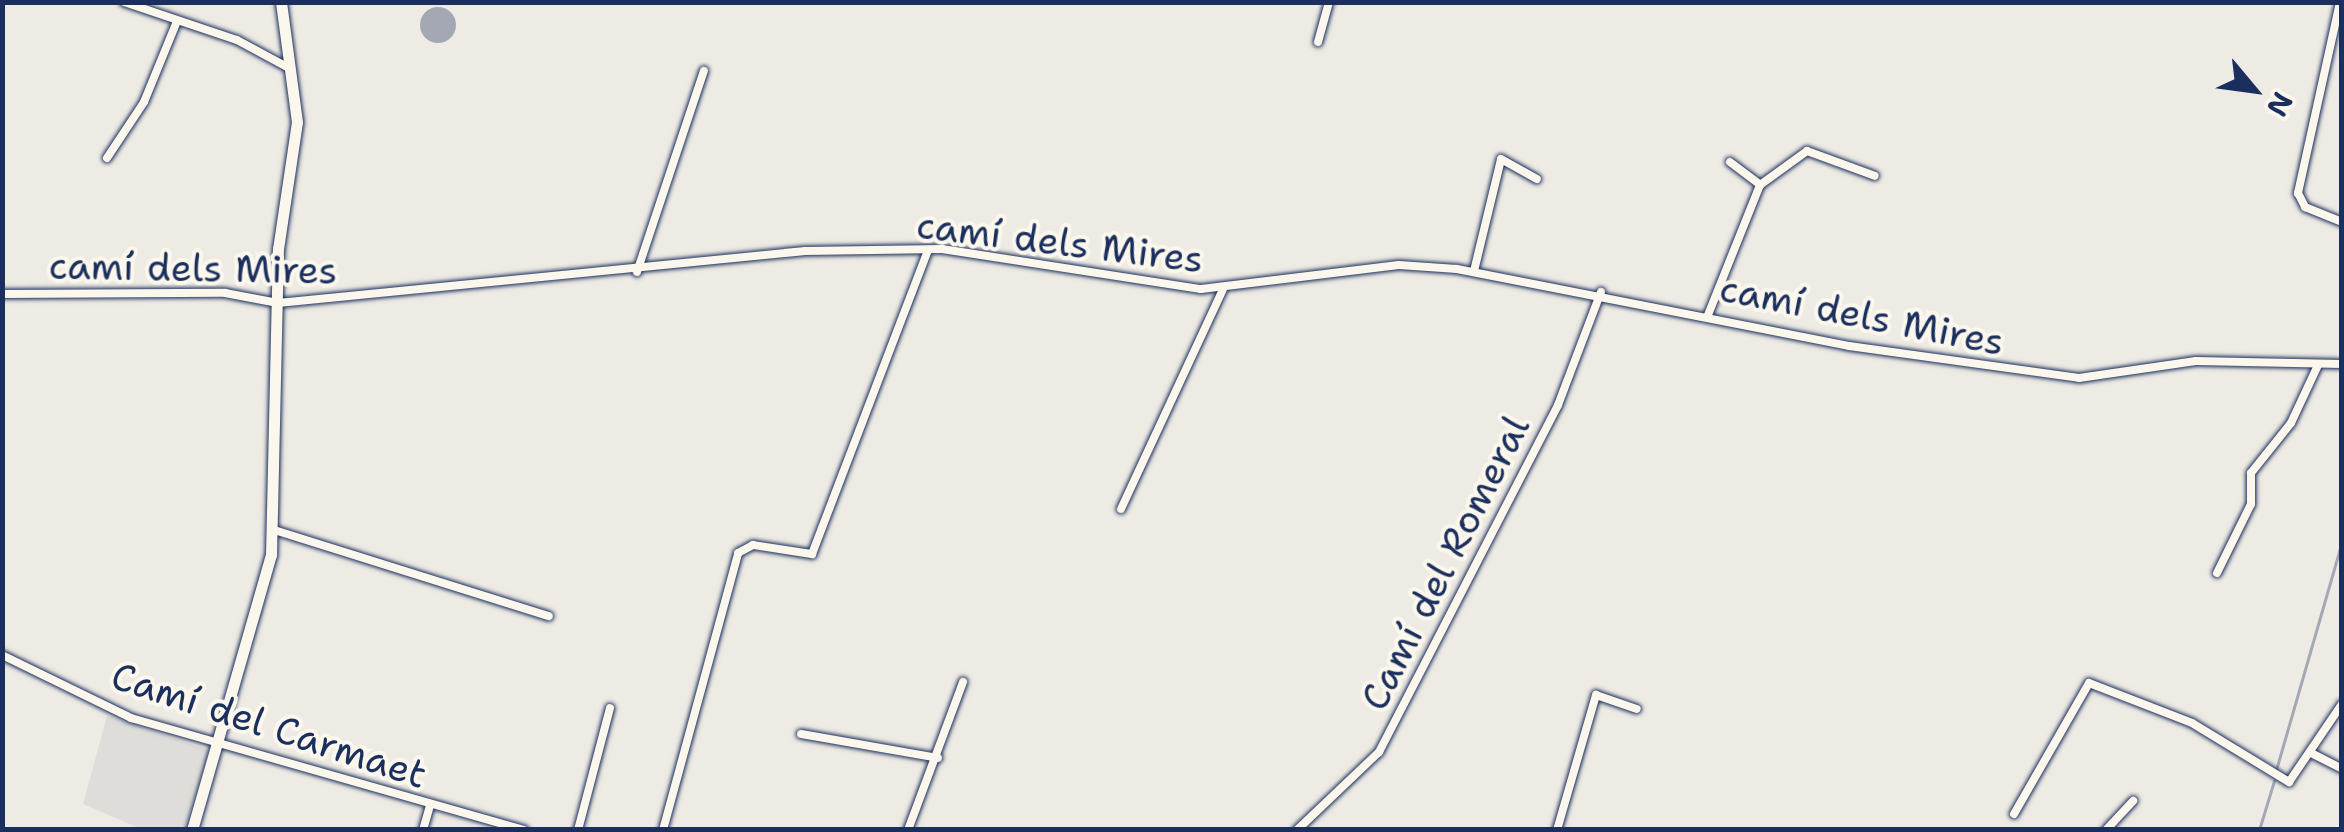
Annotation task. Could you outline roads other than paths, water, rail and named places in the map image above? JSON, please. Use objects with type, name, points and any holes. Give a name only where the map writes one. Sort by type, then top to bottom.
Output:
[{"type":"main road","points":[[192,830],[219,746],[274,530],[278,304],[297,122],[281,2]]},
{"type":"street","points":[[124,2],[238,40],[293,71]]},
{"type":"street","points":[[1318,42],[1329,2]]},
{"type":"street","points":[[2340,2],[2300,202],[2342,222]]},
{"type":"street","points":[[107,158],[144,102],[177,22]]},
{"type":"street","points":[[2329,53],[2342,60]]},
{"type":"street","points":[[637,272],[704,72]]},
{"type":"street","points":[[1708,314],[1760,185],[1807,151],[1875,176]]},
{"type":"street","points":[[1474,272],[1501,160],[1538,180]]},
{"type":"street","points":[[1730,162],[1760,185]]},
{"type":"street","points":[[663,830],[738,553],[753,545],[812,554],[928,250]]},
{"type":"street","name":"camí dels Mires","points":[[2,294],[224,294],[278,304],[637,272],[805,251],[928,250],[1223,289],[1399,264],[1602,292],[2042,375],[2118,379],[2210,360],[2342,364]]},
{"type":"street","points":[[1121,508],[1223,289]]},
{"type":"street","name":"Camí del Romeral","points":[[1297,830],[1379,752],[1558,405],[1602,292]]},
{"type":"street","points":[[2217,573],[2251,504],[2251,473],[2291,423],[2318,365]]},
{"type":"street","points":[[274,530],[550,616]]},
{"type":"street","name":"Camí del Carmaet","points":[[2,655],[131,718],[524,830]]},
{"type":"street","points":[[908,830],[964,682]]},
{"type":"street","points":[[2014,814],[2075,694],[2089,683],[2192,723],[2289,782],[2312,754],[2342,704]]},
{"type":"street","points":[[1556,830],[1596,695],[1637,709]]},
{"type":"street","points":[[578,830],[610,708]]},
{"type":"street","points":[[801,734],[938,758]]},
{"type":"street","points":[[2312,754],[2342,769]]},
{"type":"street","points":[[2106,830],[2133,801]]},
{"type":"street","points":[[422,830],[430,806]]},
{"type":"waterway","points":[[2276,770],[2342,541]]},
{"type":"waterway","points":[[2259,830],[2274,781]]}]
